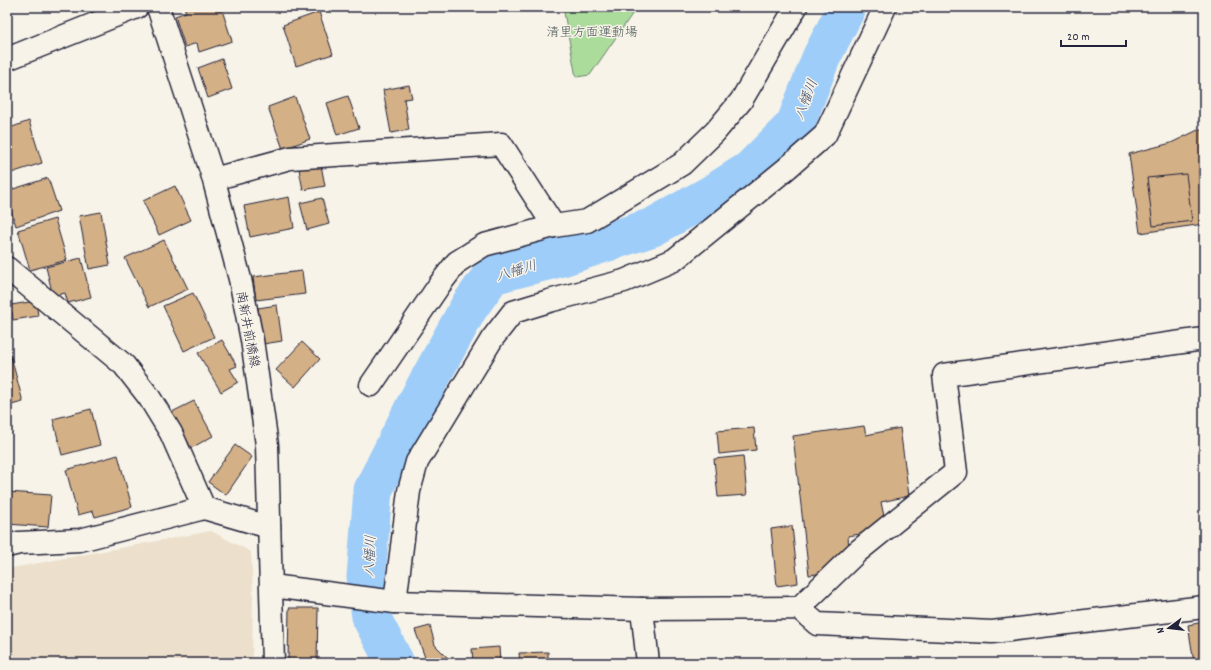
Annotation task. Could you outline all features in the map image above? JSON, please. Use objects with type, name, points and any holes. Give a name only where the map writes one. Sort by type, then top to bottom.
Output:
[{"type":"street","points":[[7,59],[136,7]]},
{"type":"street","name":"南新井前橋線","points":[[158,7],[214,179],[240,279],[252,340],[266,445],[272,586],[273,663]]},
{"type":"street","points":[[371,385],[440,284],[457,262],[484,245],[554,226],[588,221],[682,164],[715,132],[741,101],[796,7]]},
{"type":"street","points":[[390,601],[409,491],[417,462],[492,339],[513,312],[624,281],[674,260],[773,179],[825,135],[885,7]]},
{"type":"street","points":[[214,179],[290,158],[501,144],[554,226]]},
{"type":"street","points":[[7,268],[124,364],[149,397],[171,433],[204,508]]},
{"type":"street","points":[[799,608],[857,552],[956,472],[944,375],[1204,339]]},
{"type":"street","points":[[7,546],[19,543],[80,540],[204,508],[269,527]]},
{"type":"street","points":[[272,586],[390,601],[642,609],[799,608],[818,624],[992,632],[1204,607]]},
{"type":"street","points":[[642,609],[648,663]]},
{"type":"shaded area","points":[[211,531],[251,552],[253,591],[252,663],[7,663],[7,569]]},
{"type":"green space","name":"清里方面運動場","points":[[563,7],[637,7],[590,75],[576,77]]},
{"type":"building","points":[[184,7],[221,7],[232,41],[199,52],[197,43],[185,47],[175,16],[186,12]]},
{"type":"building","points":[[319,12],[333,54],[296,66],[283,25]]},
{"type":"building","points":[[222,59],[232,89],[208,98],[198,68]]},
{"type":"building","points":[[409,85],[412,98],[404,99],[409,130],[391,133],[383,90]]},
{"type":"building","points":[[348,96],[359,128],[337,135],[327,103]]},
{"type":"building","points":[[295,97],[310,139],[283,149],[268,107]]},
{"type":"building","points":[[29,121],[42,163],[8,174],[7,129]]},
{"type":"building","points":[[1200,129],[1204,130],[1204,224],[1140,233],[1129,154],[1171,143]]},
{"type":"building","points":[[321,165],[325,186],[303,190],[299,169]]},
{"type":"building","points":[[1186,174],[1192,221],[1153,226],[1147,178]]},
{"type":"building","points":[[48,178],[59,211],[16,226],[7,198],[7,191]]},
{"type":"building","points":[[175,186],[191,220],[159,235],[143,201]]},
{"type":"building","points":[[289,197],[294,228],[250,237],[244,206]]},
{"type":"building","points":[[322,198],[329,224],[307,230],[300,203]]},
{"type":"building","points":[[101,212],[110,265],[89,269],[79,216]]},
{"type":"building","points":[[55,219],[67,260],[30,270],[18,230]]},
{"type":"building","points":[[164,240],[188,289],[149,307],[125,258]]},
{"type":"building","points":[[81,258],[91,297],[68,303],[65,293],[53,296],[46,267]]},
{"type":"building","points":[[302,271],[305,294],[256,300],[253,277]]},
{"type":"building","points":[[7,278],[11,305],[36,301],[38,316],[13,320],[12,312],[7,313]]},
{"type":"building","points":[[193,293],[214,337],[184,351],[163,306]]},
{"type":"building","points":[[277,305],[282,341],[263,344],[258,308]]},
{"type":"building","points":[[222,340],[237,366],[230,369],[238,382],[221,392],[198,353]]},
{"type":"building","points":[[302,342],[320,359],[295,387],[276,370]]},
{"type":"building","points":[[7,353],[10,353],[23,402],[7,406]]},
{"type":"building","points":[[194,401],[213,436],[191,448],[172,412]]},
{"type":"building","points":[[91,409],[100,445],[62,455],[53,419]]},
{"type":"building","points":[[864,426],[866,435],[900,428],[909,496],[881,502],[885,521],[872,532],[848,536],[849,550],[824,573],[809,575],[793,436]]},
{"type":"building","points":[[754,428],[756,450],[719,454],[717,431]]},
{"type":"building","points":[[235,445],[252,457],[226,495],[208,482]]},
{"type":"building","points":[[118,455],[132,507],[95,517],[93,511],[78,515],[66,470]]},
{"type":"building","points":[[743,456],[747,495],[718,497],[714,459]]},
{"type":"building","points":[[7,492],[51,495],[48,527],[7,524]]},
{"type":"building","points":[[792,526],[798,583],[777,586],[771,529]]},
{"type":"building","points":[[289,608],[318,608],[317,662],[288,661]]},
{"type":"building","points":[[1204,622],[1204,663],[1194,663],[1188,625]]},
{"type":"building","points":[[430,626],[435,645],[453,663],[427,663],[415,630]]},
{"type":"building","points":[[499,647],[500,663],[473,663],[472,649]]},
{"type":"building","points":[[548,652],[548,663],[520,663],[519,653]]},
{"type":"waterway","name":"八幡川","points":[[395,663],[371,617],[366,577],[373,490],[417,402],[469,307],[492,275],[562,257],[653,227],[714,193],[750,170],[795,125],[821,58],[847,7]]}]
